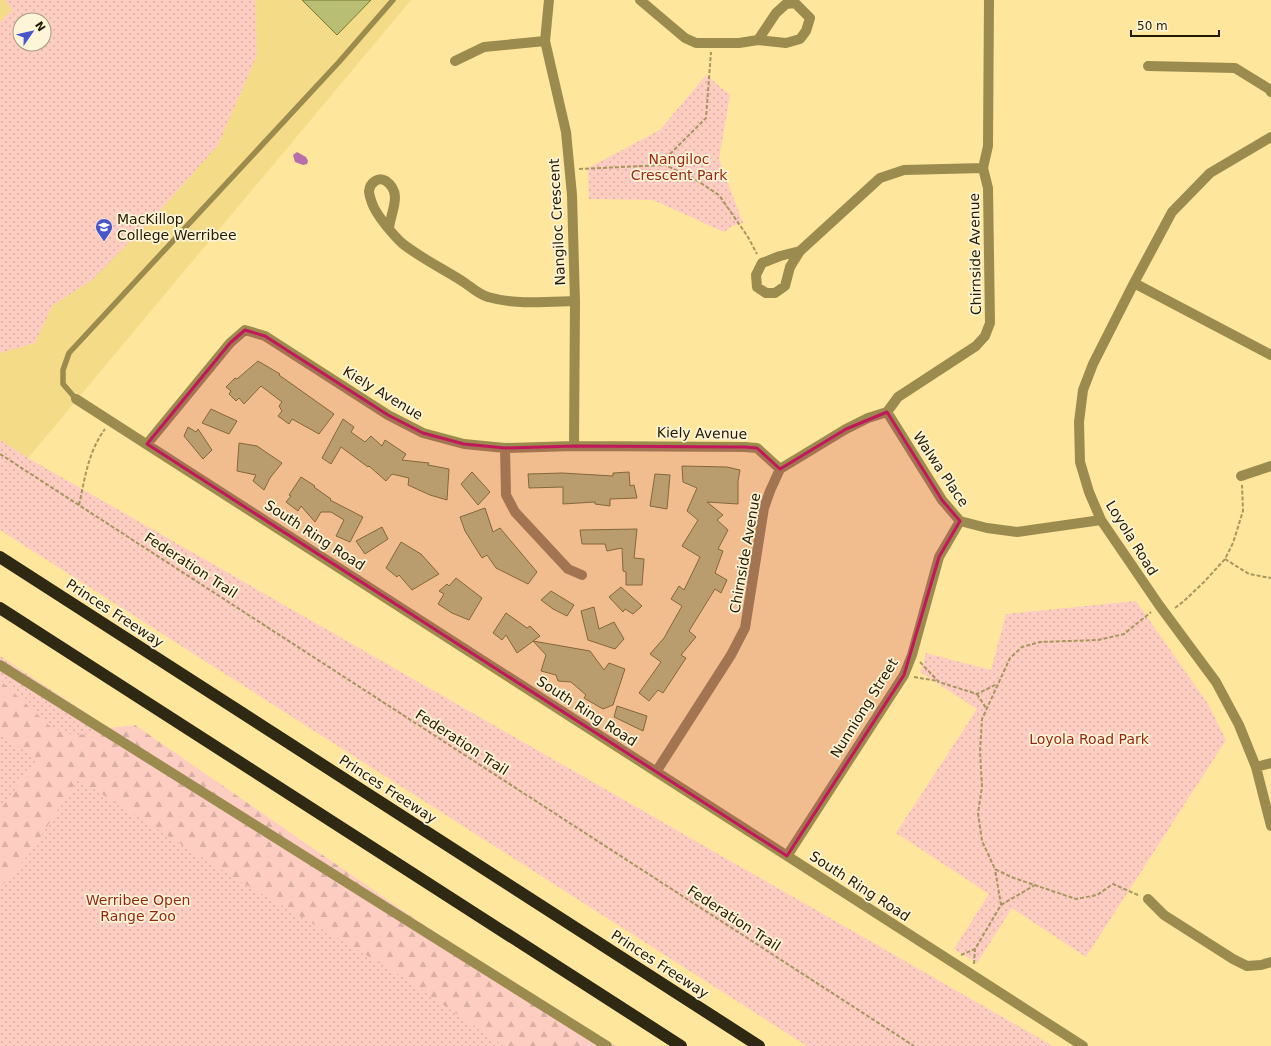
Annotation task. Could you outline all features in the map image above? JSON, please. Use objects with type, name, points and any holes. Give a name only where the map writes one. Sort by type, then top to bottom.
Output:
[{"type":"highway","name":"Princes Freeway","points":[[0,557],[760,1046]]},
{"type":"highway","points":[[0,608],[682,1046]]},
{"type":"street","name":"Nangiloc Crescent","points":[[549,0],[544,41],[566,132],[572,195],[575,301],[574,446]]},
{"type":"street","points":[[640,0],[685,38],[696,43],[739,43],[758,40],[786,43],[800,39],[806,31],[810,18],[795,3],[786,4],[776,13],[758,40]]},
{"type":"street","points":[[800,251],[780,256],[762,263],[756,275],[756,287],[766,293],[775,294],[785,286],[790,267],[800,251],[880,178],[904,170],[982,168],[988,146],[989,0]]},
{"type":"street","points":[[455,61],[484,47],[544,41]]},
{"type":"street","points":[[1148,66],[1235,68],[1269,89],[1271,92]]},
{"type":"street","name":"Loyola Road","points":[[1271,137],[1210,173],[1172,212],[1134,282],[1093,364],[1083,390],[1079,422],[1080,462],[1088,492],[1101,520],[1159,605],[1216,682],[1239,725],[1256,767],[1271,826]]},
{"type":"street","name":"Chirnside Avenue","points":[[887,412],[898,397],[976,346],[985,336],[990,323],[988,188],[982,168]]},
{"type":"street","points":[[388,228],[402,243],[485,297],[511,302],[575,301]]},
{"type":"street","points":[[1134,282],[1270,353]]},
{"type":"street","name":"Kiely Avenue","points":[[147,444],[230,343],[245,330],[265,336],[388,415],[423,433],[464,444],[505,448],[574,446],[757,448],[780,470]]},
{"type":"street","name":"South Ring Road","points":[[76,399],[1083,1046]]},
{"type":"street","points":[[780,470],[846,429],[868,418],[887,412]]},
{"type":"street","name":"Walwa Place","points":[[887,412],[942,500],[960,521],[987,528],[1017,532],[1101,520]]},
{"type":"street","points":[[505,448],[506,495],[515,512],[568,569],[582,575]]},
{"type":"street","points":[[1241,476],[1271,466]]},
{"type":"street","name":"Chirnside Avenue","points":[[656,772],[731,655],[745,628],[764,508],[780,470]]},
{"type":"street","name":"Nunniong Street","points":[[787,856],[904,675],[912,655],[939,557],[960,521]]},
{"type":"street","points":[[0,665],[607,1046]]},
{"type":"street","points":[[1256,767],[1271,763]]},
{"type":"street","points":[[1148,900],[1164,915],[1233,959],[1247,966],[1261,965],[1271,962]]},
{"type":"lane","points":[[76,399],[63,384],[63,370],[69,353],[334,68],[393,0]]},
{"type":"path","points":[[665,165],[670,154],[706,118],[712,43]]},
{"type":"path","points":[[570,170],[665,165],[693,178],[719,196],[748,237],[762,263]]},
{"type":"path","points":[[79,505],[89,459],[99,437],[111,421]]},
{"type":"path","name":"Federation Trail","points":[[0,454],[914,1046]]},
{"type":"path","points":[[1166,614],[1184,601],[1225,559],[1233,543],[1243,511],[1241,476]]},
{"type":"path","points":[[1225,559],[1249,574],[1271,578]]},
{"type":"path","points":[[1001,904],[995,869],[982,841],[978,813],[982,787],[980,752],[982,718],[1010,658],[1022,647],[1040,642],[1098,640],[1124,634],[1159,605]]},
{"type":"path","points":[[912,655],[939,682]]},
{"type":"path","points":[[904,675],[939,682],[977,694],[987,709]]},
{"type":"path","points":[[977,694],[998,684]]},
{"type":"path","points":[[995,869],[1011,877],[1076,899],[1097,895],[1113,884],[1148,900]]},
{"type":"path","points":[[948,960],[974,949],[1001,904],[1035,885]]},
{"type":"highlighted area","points":[[245,330],[265,336],[388,415],[423,433],[464,444],[505,448],[574,446],[745,447],[757,448],[780,469],[846,429],[887,412],[942,500],[960,521],[939,557],[904,675],[787,856],[147,444],[230,343]]},
{"type":"shaded area","name":"MacKillop College Werribee","points":[[0,0],[411,0],[28,458],[0,440]]},
{"type":"shaded area","points":[[297,152],[306,157],[308,161],[307,164],[303,165],[295,162],[293,155]]},
{"type":"green space","points":[[5,0],[255,0],[257,55],[218,145],[155,216],[92,280],[52,306],[35,343],[0,353],[0,22],[12,10]]},
{"type":"green space","name":"Nangiloc Crescent Park","points":[[706,75],[730,95],[719,159],[743,223],[732,226],[724,232],[653,200],[589,199],[588,168],[660,130]]},
{"type":"green space","points":[[0,440],[28,458],[1053,1046],[807,1046],[0,530]]},
{"type":"green space","name":"Loyola Road Park","points":[[1136,601],[1208,704],[1226,740],[1086,957],[1012,908],[977,963],[954,949],[989,894],[896,833],[977,709],[920,672],[926,653],[991,670],[1006,614]]},
{"type":"green space","name":"Werribee Open Range Zoo","points":[[0,656],[109,728],[616,1046],[0,1046]]},
{"type":"green space","points":[[0,680],[52,728],[73,735],[92,734],[109,728],[135,725],[512,986],[607,1046],[504,1046],[395,972],[233,877],[78,779],[30,853],[0,888],[0,810],[37,759],[0,735]]},
{"type":"building","points":[[302,0],[371,0],[337,35]]},
{"type":"building","points":[[258,361],[280,374],[279,375],[334,414],[319,434],[292,419],[289,424],[278,416],[282,411],[279,406],[282,402],[261,386],[244,404],[239,398],[236,401],[229,394],[231,391],[226,387],[235,378],[237,379]]},
{"type":"building","points":[[211,409],[237,421],[229,434],[202,423]]},
{"type":"building","points":[[343,419],[354,427],[351,432],[365,442],[371,436],[382,446],[385,440],[406,454],[402,460],[429,463],[428,465],[449,469],[447,500],[430,495],[408,485],[409,478],[392,474],[386,481],[369,466],[368,467],[341,447],[331,464],[322,458]]},
{"type":"building","points":[[188,427],[196,432],[198,429],[212,450],[203,459],[184,436]]},
{"type":"building","points":[[239,443],[257,446],[282,463],[270,478],[264,490],[253,481],[256,475],[237,471]]},
{"type":"building","points":[[682,466],[727,467],[740,470],[738,481],[738,504],[707,502],[723,515],[717,520],[728,530],[718,549],[723,551],[715,573],[727,580],[721,593],[715,589],[689,631],[696,637],[681,655],[686,658],[663,693],[658,690],[649,701],[639,693],[661,662],[650,654],[664,638],[682,606],[671,599],[679,586],[684,590],[700,557],[682,546],[698,520],[687,511],[697,488],[683,482]]},
{"type":"building","points":[[472,472],[490,492],[478,505],[461,484]]},
{"type":"building","points":[[629,472],[630,486],[634,485],[637,498],[610,499],[610,506],[595,504],[595,502],[563,504],[563,487],[529,488],[528,474],[562,473],[613,476],[613,473]]},
{"type":"building","points":[[655,474],[670,475],[667,509],[650,506]]},
{"type":"building","points":[[301,477],[315,486],[314,487],[331,499],[330,500],[363,517],[350,542],[336,536],[344,520],[331,512],[321,512],[315,522],[301,506],[298,511],[286,502],[291,496],[289,495]]},
{"type":"building","points":[[485,508],[493,532],[500,528],[537,572],[528,584],[496,568],[487,555],[482,558],[465,531],[460,517]]},
{"type":"building","points":[[382,527],[388,539],[365,554],[356,541]]},
{"type":"building","points":[[637,529],[634,558],[644,559],[642,585],[626,585],[626,572],[623,571],[622,548],[607,551],[605,544],[582,544],[580,530]]},
{"type":"building","points":[[401,542],[421,554],[439,574],[412,590],[399,575],[397,577],[386,568]]},
{"type":"building","points":[[456,578],[482,598],[469,620],[452,613],[438,604],[444,594],[439,591],[447,584],[449,586]]},
{"type":"building","points":[[621,587],[642,606],[633,614],[625,609],[623,612],[609,597]]},
{"type":"building","points":[[551,591],[574,605],[567,616],[553,609],[541,600]]},
{"type":"building","points":[[594,607],[599,629],[614,622],[624,639],[615,649],[588,640],[581,611]]},
{"type":"building","points":[[506,613],[527,628],[530,626],[540,636],[517,653],[506,635],[502,640],[493,633]]},
{"type":"building","points":[[533,641],[590,651],[604,670],[609,663],[625,669],[613,705],[603,709],[584,698],[586,695],[571,682],[558,681],[556,675],[541,671],[546,655]]},
{"type":"building","points":[[617,706],[647,716],[643,731],[614,717]]},
{"type":"place","name":"MacKillop College Werribee","points":[[104,242]]}]
